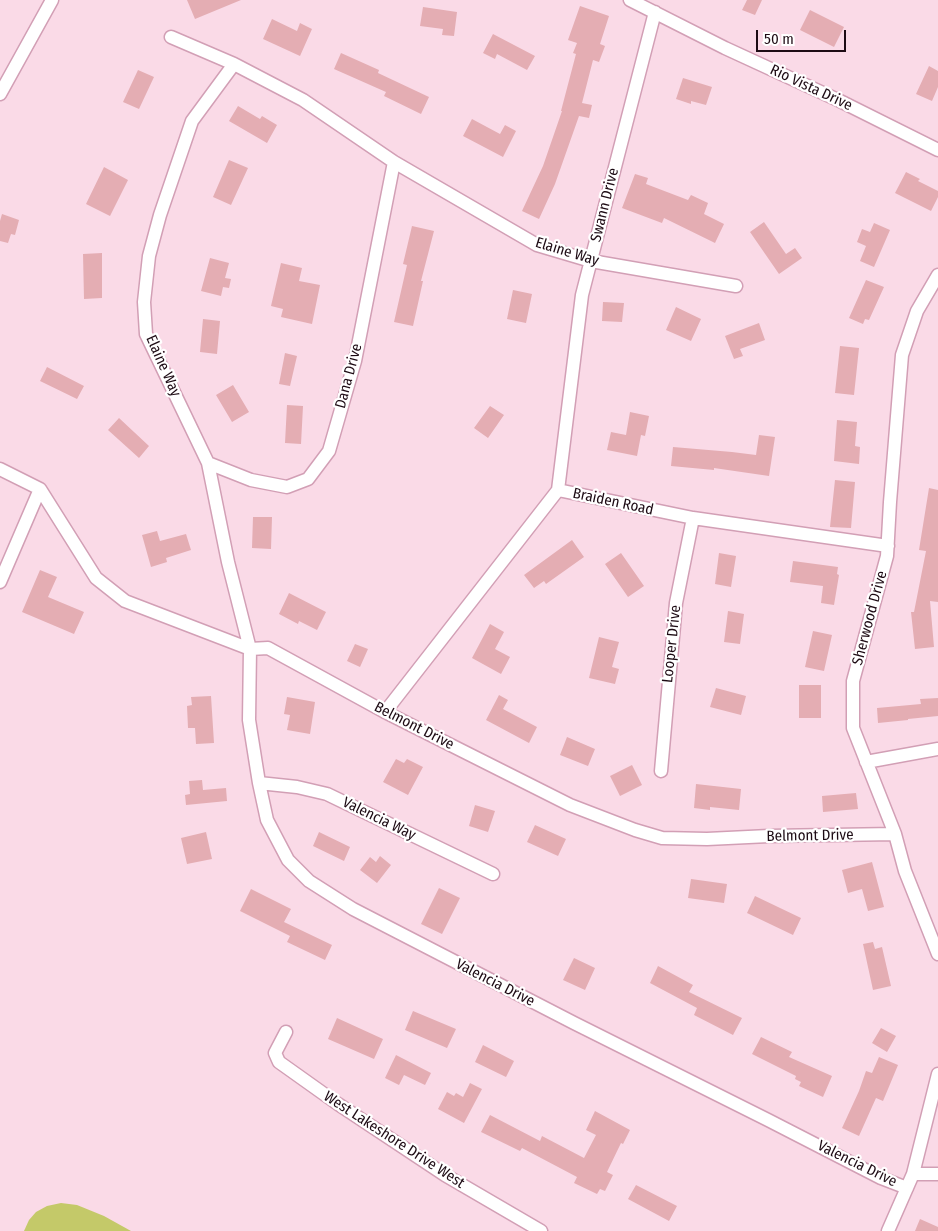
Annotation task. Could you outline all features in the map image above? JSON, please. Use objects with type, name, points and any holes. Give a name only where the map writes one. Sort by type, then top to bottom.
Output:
[{"type":"street","points":[[0,94],[52,0]]},
{"type":"street","name":"Rio Vista Drive","points":[[630,0],[725,48],[838,100],[938,150]]},
{"type":"street","name":"Swann Drive","points":[[558,490],[582,295],[655,12]]},
{"type":"street","name":"Elaine Way","points":[[171,37],[234,64],[303,100],[394,162],[537,245],[591,261],[736,286]]},
{"type":"street","name":"Elaine Way","points":[[234,64],[192,121],[160,215],[149,256],[144,302],[146,334],[208,463],[228,562],[250,649]]},
{"type":"street","name":"Dana Drive","points":[[208,463],[251,480],[287,488],[308,479],[329,451],[355,361],[394,162]]},
{"type":"street","name":"Sherwood Drive","points":[[938,275],[917,311],[902,355],[887,556],[853,681],[853,728],[895,834],[906,871],[938,954]]},
{"type":"street","points":[[0,469],[40,488],[0,582]]},
{"type":"street","name":"Belmont Drive","points":[[40,488],[96,578],[125,601],[250,649],[268,648],[385,712],[570,804],[635,830],[662,838],[707,839],[895,834]]},
{"type":"street","name":"Braiden Road","points":[[385,712],[558,490],[692,518],[888,546]]},
{"type":"street","name":"Looper Drive","points":[[661,771],[676,603],[692,518]]},
{"type":"street","name":"Valencia Drive","points":[[250,649],[249,720],[267,820],[288,860],[309,881],[353,909],[574,1023],[881,1178],[907,1188]]},
{"type":"street","points":[[866,762],[938,749]]},
{"type":"street","name":"Valencia Way","points":[[259,783],[297,787],[327,794],[493,874]]},
{"type":"street","name":"West Lakeshore Drive West","points":[[286,1032],[275,1053],[279,1062],[338,1104],[446,1175],[541,1231]]},
{"type":"street","points":[[888,1231],[913,1174],[938,1074]]},
{"type":"street","name":"Valencia Drive","points":[[913,1174],[938,1174]]},
{"type":"shaded area","points":[[61,1203],[77,1205],[104,1216],[131,1231],[24,1231],[29,1220],[36,1212],[47,1206]]},
{"type":"building","points":[[187,0],[241,0],[195,19]]},
{"type":"building","points":[[747,0],[762,0],[755,15],[742,10]]},
{"type":"building","points":[[580,6],[609,16],[600,44],[605,46],[599,62],[593,60],[582,103],[592,105],[589,118],[579,116],[555,184],[539,219],[522,211],[543,166],[562,111],[576,54],[573,53],[577,43],[568,40]]},
{"type":"building","points":[[423,7],[457,12],[454,36],[442,35],[443,29],[420,26]]},
{"type":"building","points":[[810,10],[844,27],[834,47],[800,30]]},
{"type":"building","points":[[272,19],[297,31],[300,23],[312,29],[300,56],[263,39]]},
{"type":"building","points":[[493,34],[535,56],[527,70],[497,54],[495,59],[483,53]]},
{"type":"building","points":[[341,53],[379,70],[378,73],[429,97],[421,114],[384,96],[386,92],[334,69]]},
{"type":"building","points":[[929,66],[938,71],[938,87],[932,101],[916,94]]},
{"type":"building","points":[[138,70],[154,77],[139,109],[123,102]]},
{"type":"building","points":[[683,78],[712,87],[706,105],[691,101],[691,104],[676,99]]},
{"type":"building","points":[[238,106],[260,119],[262,116],[277,125],[267,143],[229,121]]},
{"type":"building","points":[[472,119],[500,134],[505,125],[516,131],[503,157],[463,136]]},
{"type":"building","points":[[229,160],[248,168],[231,205],[213,197]]},
{"type":"building","points":[[104,167],[128,180],[110,216],[86,204]]},
{"type":"building","points":[[906,172],[920,179],[918,181],[938,191],[938,197],[931,211],[895,193]]},
{"type":"building","points":[[635,174],[648,178],[646,184],[688,200],[691,195],[708,203],[704,214],[724,224],[715,243],[664,218],[662,223],[622,208]]},
{"type":"building","points":[[2,214],[19,220],[15,235],[11,234],[8,243],[0,241]]},
{"type":"building","points":[[764,222],[786,254],[795,248],[802,258],[779,274],[750,232]]},
{"type":"building","points":[[874,223],[890,230],[874,267],[860,261],[866,246],[857,242],[862,229],[870,232]]},
{"type":"building","points":[[412,226],[434,231],[421,281],[423,281],[413,326],[394,322],[407,265],[403,264]]},
{"type":"building","points":[[102,253],[102,298],[84,299],[83,254]]},
{"type":"building","points":[[210,258],[229,263],[225,278],[231,279],[229,288],[223,287],[221,296],[201,291]]},
{"type":"building","points":[[281,263],[302,268],[299,281],[320,285],[312,324],[281,317],[283,309],[271,306]]},
{"type":"building","points":[[866,280],[884,287],[869,320],[865,319],[863,324],[849,318]]},
{"type":"building","points":[[513,290],[532,294],[526,323],[507,319]]},
{"type":"building","points":[[603,302],[624,303],[622,322],[602,321]]},
{"type":"building","points":[[676,307],[701,319],[691,341],[666,330]]},
{"type":"building","points":[[203,319],[220,321],[217,354],[200,352]]},
{"type":"building","points":[[759,323],[765,340],[740,349],[743,356],[734,359],[725,336]]},
{"type":"building","points":[[840,346],[859,348],[854,395],[835,393]]},
{"type":"building","points":[[285,353],[297,356],[290,386],[279,384]]},
{"type":"building","points":[[47,367],[84,386],[77,399],[40,381]]},
{"type":"building","points":[[233,385],[249,412],[232,422],[216,395]]},
{"type":"building","points":[[287,405],[303,406],[301,444],[285,443]]},
{"type":"building","points":[[490,406],[504,415],[488,438],[474,428]]},
{"type":"building","points":[[630,412],[649,416],[645,436],[641,435],[637,456],[607,450],[611,432],[626,435]]},
{"type":"building","points":[[119,418],[149,446],[139,458],[108,430]]},
{"type":"building","points":[[837,420],[857,422],[855,446],[860,447],[859,464],[834,461]]},
{"type":"building","points":[[759,435],[775,437],[769,476],[714,468],[714,470],[671,466],[673,447],[756,455]]},
{"type":"building","points":[[835,480],[855,482],[851,528],[830,527]]},
{"type":"building","points":[[929,488],[938,490],[938,602],[930,601],[934,647],[915,649],[911,612],[914,612],[926,551],[919,550]]},
{"type":"building","points":[[253,517],[272,517],[271,549],[252,548]]},
{"type":"building","points":[[157,531],[160,541],[186,534],[191,550],[166,558],[167,562],[151,567],[142,535]]},
{"type":"building","points":[[572,540],[584,557],[546,584],[544,581],[534,588],[524,575]]},
{"type":"building","points":[[621,553],[644,586],[628,597],[605,564]]},
{"type":"building","points":[[719,553],[736,556],[731,587],[715,584]]},
{"type":"building","points":[[793,561],[838,567],[837,574],[839,575],[834,605],[821,603],[823,586],[790,582]]},
{"type":"building","points":[[40,570],[57,577],[48,597],[84,612],[74,634],[22,612]]},
{"type":"building","points":[[289,593],[326,612],[317,630],[299,621],[298,624],[279,614]]},
{"type":"building","points":[[728,611],[744,614],[740,644],[724,642]]},
{"type":"building","points":[[490,624],[504,632],[495,649],[510,657],[501,674],[472,658]]},
{"type":"building","points":[[813,631],[832,635],[824,671],[805,667]]},
{"type":"building","points":[[599,637],[619,642],[612,667],[619,669],[615,684],[589,678]]},
{"type":"building","points":[[355,644],[368,649],[360,667],[347,661]]},
{"type":"building","points":[[799,685],[821,685],[821,718],[799,718]]},
{"type":"building","points":[[716,688],[746,696],[741,715],[710,707]]},
{"type":"building","points":[[499,695],[508,700],[503,709],[537,727],[529,743],[486,720]]},
{"type":"building","points":[[211,696],[214,743],[196,744],[195,728],[188,728],[187,706],[192,705],[191,697]]},
{"type":"building","points":[[287,697],[315,702],[310,734],[287,730],[290,715],[284,714]]},
{"type":"building","points":[[938,698],[938,716],[878,723],[877,708],[921,704],[920,699]]},
{"type":"building","points":[[567,737],[595,749],[588,766],[560,755]]},
{"type":"building","points":[[396,759],[404,763],[407,759],[423,767],[408,795],[383,782]]},
{"type":"building","points":[[632,765],[642,785],[620,796],[610,776]]},
{"type":"building","points":[[202,780],[203,790],[226,788],[227,801],[186,805],[185,795],[190,794],[189,781]]},
{"type":"building","points":[[696,784],[741,789],[739,810],[710,807],[710,810],[694,808]]},
{"type":"building","points":[[856,793],[858,809],[823,812],[822,796]]},
{"type":"building","points":[[475,805],[495,811],[488,832],[469,826]]},
{"type":"building","points":[[535,825],[566,839],[558,856],[527,842]]},
{"type":"building","points":[[206,832],[212,859],[187,864],[181,838]]},
{"type":"building","points":[[319,832],[350,847],[344,861],[313,846]]},
{"type":"building","points":[[380,856],[391,865],[377,883],[360,870],[370,857],[376,862]]},
{"type":"building","points":[[872,862],[884,907],[868,911],[862,889],[848,893],[842,870]]},
{"type":"building","points":[[691,879],[727,884],[724,903],[688,898]]},
{"type":"building","points":[[439,888],[460,898],[442,934],[421,924]]},
{"type":"building","points":[[251,889],[291,909],[284,922],[332,945],[325,960],[287,942],[290,936],[240,911]]},
{"type":"building","points":[[755,896],[801,918],[793,935],[747,913]]},
{"type":"building","points":[[873,942],[875,949],[882,947],[891,986],[873,990],[863,944]]},
{"type":"building","points":[[574,958],[595,968],[585,990],[563,980]]},
{"type":"building","points":[[658,966],[693,985],[689,992],[742,1018],[733,1035],[694,1015],[697,1008],[650,983]]},
{"type":"building","points":[[413,1011],[456,1029],[447,1048],[405,1030]]},
{"type":"building","points":[[337,1018],[383,1039],[374,1059],[328,1039]]},
{"type":"building","points":[[881,1028],[896,1036],[887,1052],[872,1043]]},
{"type":"building","points":[[761,1037],[792,1052],[789,1057],[832,1076],[823,1097],[799,1086],[801,1082],[795,1079],[796,1076],[752,1054]]},
{"type":"building","points":[[483,1045],[514,1061],[506,1077],[475,1062]]},
{"type":"building","points":[[396,1055],[431,1073],[425,1085],[404,1075],[399,1085],[385,1078]]},
{"type":"building","points":[[879,1057],[898,1065],[883,1101],[876,1098],[859,1136],[842,1128],[866,1071],[872,1073]]},
{"type":"building","points":[[470,1083],[482,1089],[464,1123],[438,1109],[447,1092],[454,1096],[456,1093],[463,1097]]},
{"type":"building","points":[[595,1111],[630,1130],[623,1144],[621,1143],[607,1172],[613,1175],[605,1191],[600,1189],[597,1194],[574,1183],[577,1177],[522,1148],[520,1151],[481,1132],[490,1115],[540,1141],[542,1136],[584,1158],[596,1135],[586,1130]]},
{"type":"building","points":[[636,1185],[677,1206],[669,1221],[628,1199]]},
{"type":"building","points":[[920,1219],[938,1227],[938,1231],[915,1231]]}]
